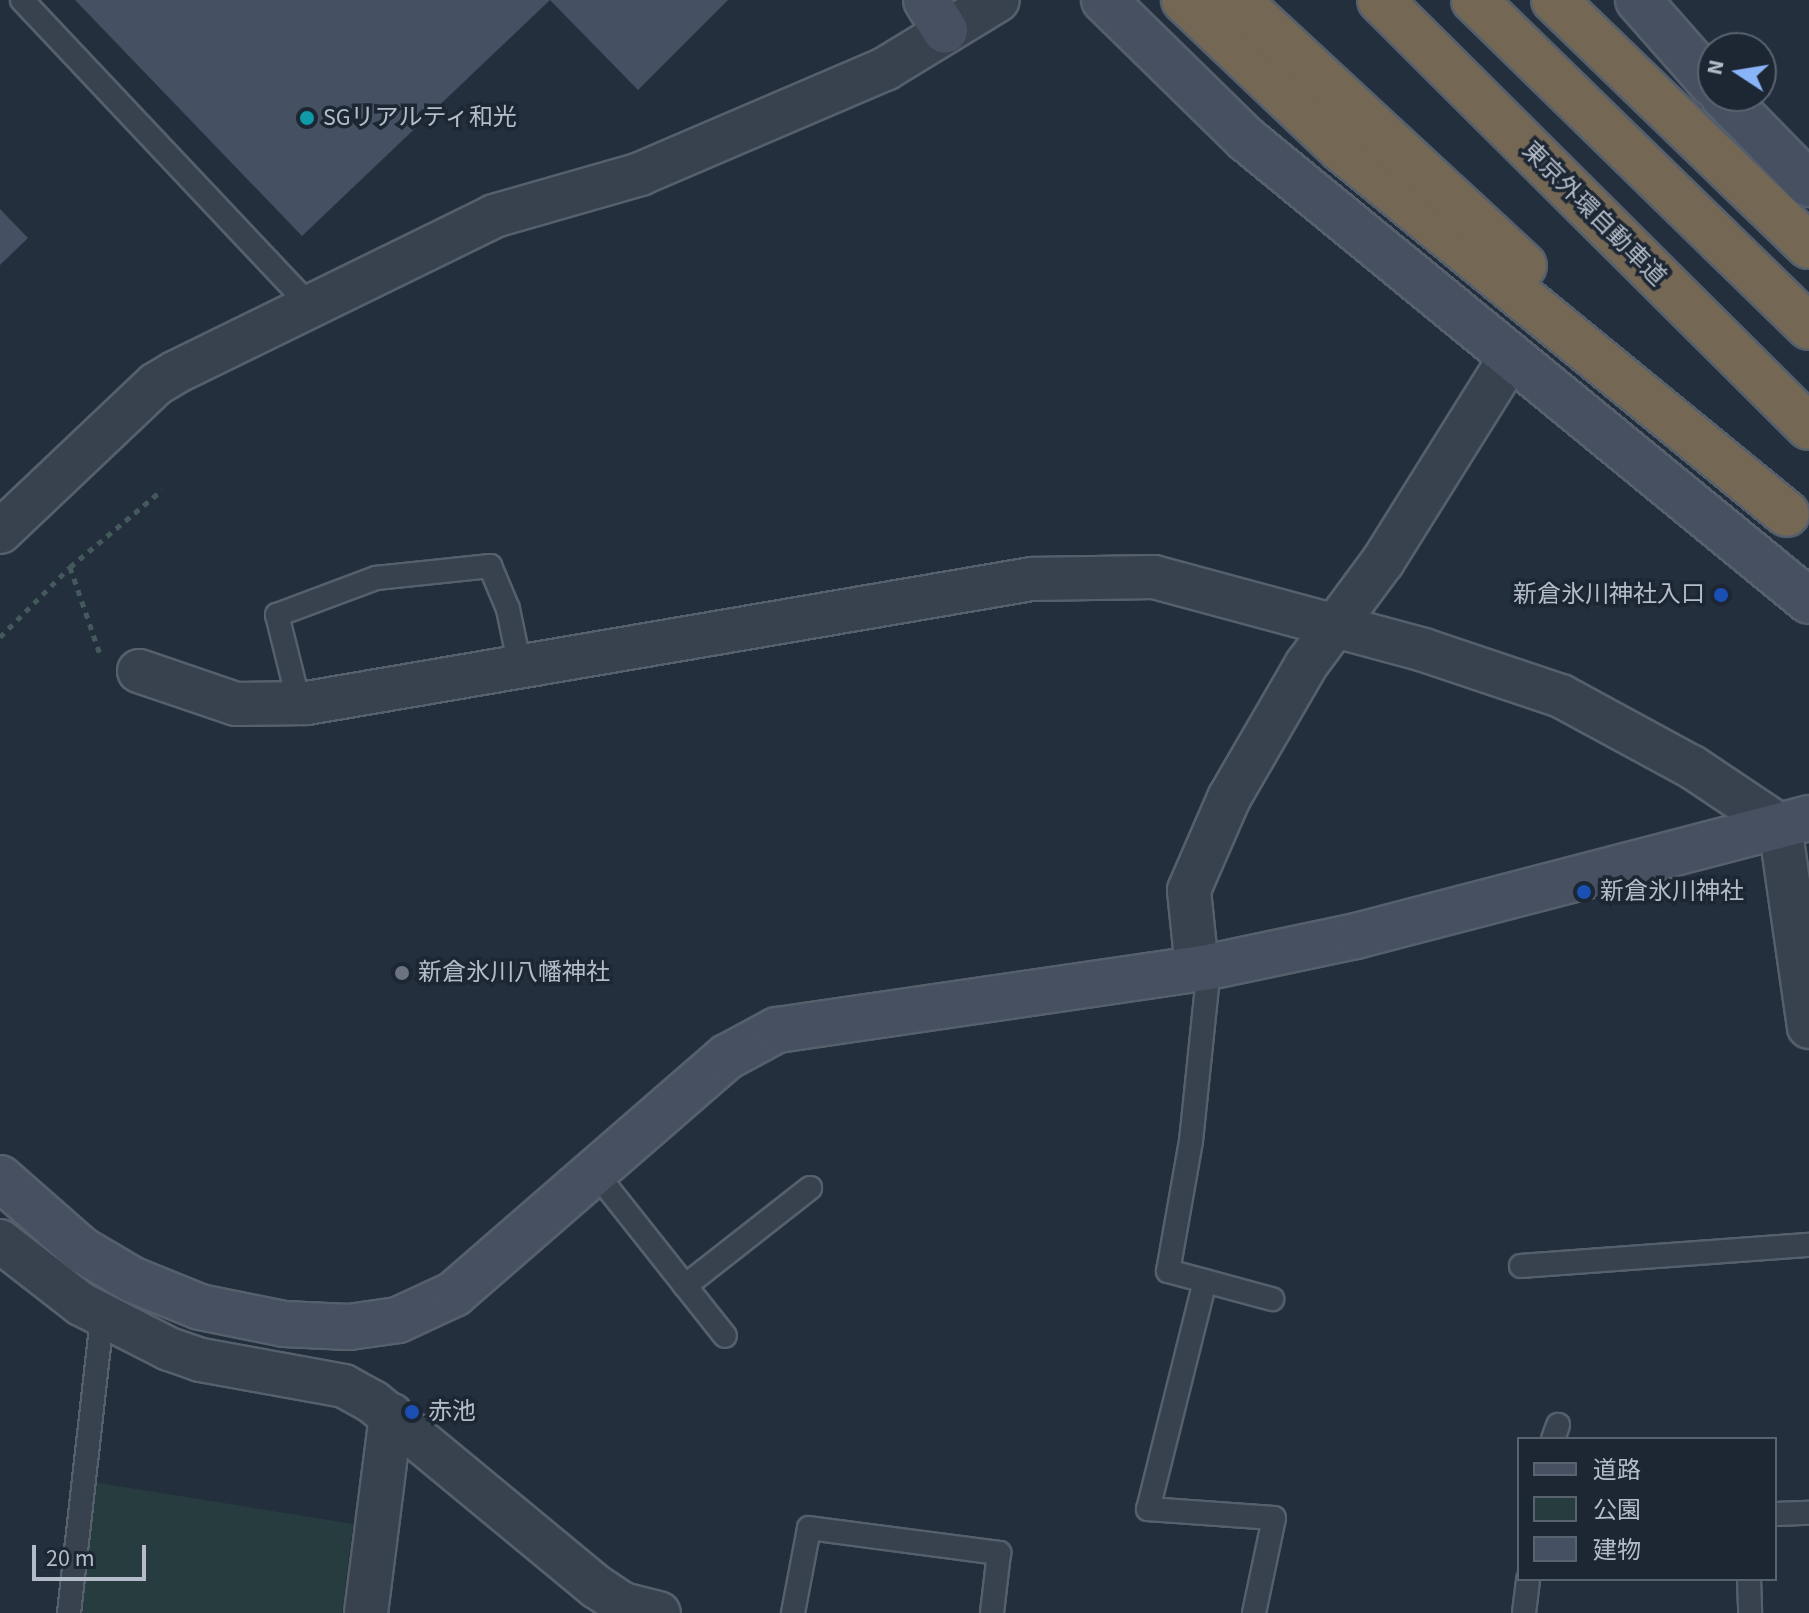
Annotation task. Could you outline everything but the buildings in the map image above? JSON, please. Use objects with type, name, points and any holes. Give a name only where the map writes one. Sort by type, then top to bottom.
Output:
[{"type":"highway","points":[[1184,0],[1355,135],[1798,524]]},
{"type":"highway","points":[[1237,0],[1355,135]]},
{"type":"highway","name":"東京外環自動車道","points":[[1380,0],[1809,427]]},
{"type":"highway","points":[[1474,0],[1809,327]]},
{"type":"highway","points":[[1554,0],[1809,246]]},
{"type":"highway","points":[[1578,0],[1686,128]]},
{"type":"street","points":[[0,532],[156,384],[308,304],[494,216],[640,174],[885,69],[936,16],[998,0]]},
{"type":"street","points":[[1104,0],[1246,139],[1809,601]]},
{"type":"street","points":[[1638,0],[1697,67]]},
{"type":"street","points":[[1739,112],[1809,184]]},
{"type":"street","points":[[1203,968],[1189,890],[1196,864],[1291,692],[1383,561],[1510,358]]},
{"type":"street","points":[[139,671],[236,704],[299,703],[1032,579],[1154,577],[1333,629],[1424,650],[1561,696],[1625,727],[1794,822]]},
{"type":"street","points":[[0,1178],[82,1250],[133,1280],[200,1307],[254,1321],[349,1327],[398,1320],[454,1294],[727,1057],[777,1030],[1203,968],[1356,936],[1794,822]]},
{"type":"street","points":[[1794,822],[1809,1027]]},
{"type":"street","points":[[0,1241],[102,1317],[201,1360],[344,1386],[391,1415],[506,1517],[597,1587],[622,1604],[659,1613]]},
{"type":"street","points":[[366,1613],[391,1415]]},
{"type":"lane","points":[[22,0],[308,304]]},
{"type":"lane","points":[[299,703],[277,615],[376,578],[490,566],[508,609],[520,667]]},
{"type":"lane","points":[[1203,968],[1191,1141],[1168,1271],[1272,1299]]},
{"type":"lane","points":[[595,1172],[725,1336]]},
{"type":"lane","points":[[685,1286],[810,1188]]},
{"type":"lane","points":[[1521,1266],[1809,1245]]},
{"type":"lane","points":[[1205,1281],[1148,1509],[1274,1518],[1254,1613]]},
{"type":"lane","points":[[69,1613],[102,1317]]},
{"type":"lane","points":[[1777,1514],[1809,1513]]},
{"type":"lane","points":[[793,1613],[809,1528],[999,1553],[992,1613]]},
{"type":"lane","points":[[1524,1613],[1528,1581]]},
{"type":"lane","points":[[1749,1581],[1750,1613]]},
{"type":"path","points":[[0,637],[70,567],[162,490]]},
{"type":"path","points":[[70,567],[101,657],[139,671]]},
{"type":"green space","points":[[93,1482],[353,1524],[342,1613],[77,1613]]},
{"type":"place","name":"SGリアルティ和光","points":[[307,118]]},
{"type":"place","name":"新倉氷川神社入口","points":[[1721,595]]},
{"type":"place","name":"新倉氷川神社","points":[[1584,892]]},
{"type":"place","name":"新倉氷川八幡神社","points":[[402,973]]},
{"type":"place","name":"赤池","points":[[412,1412]]}]
